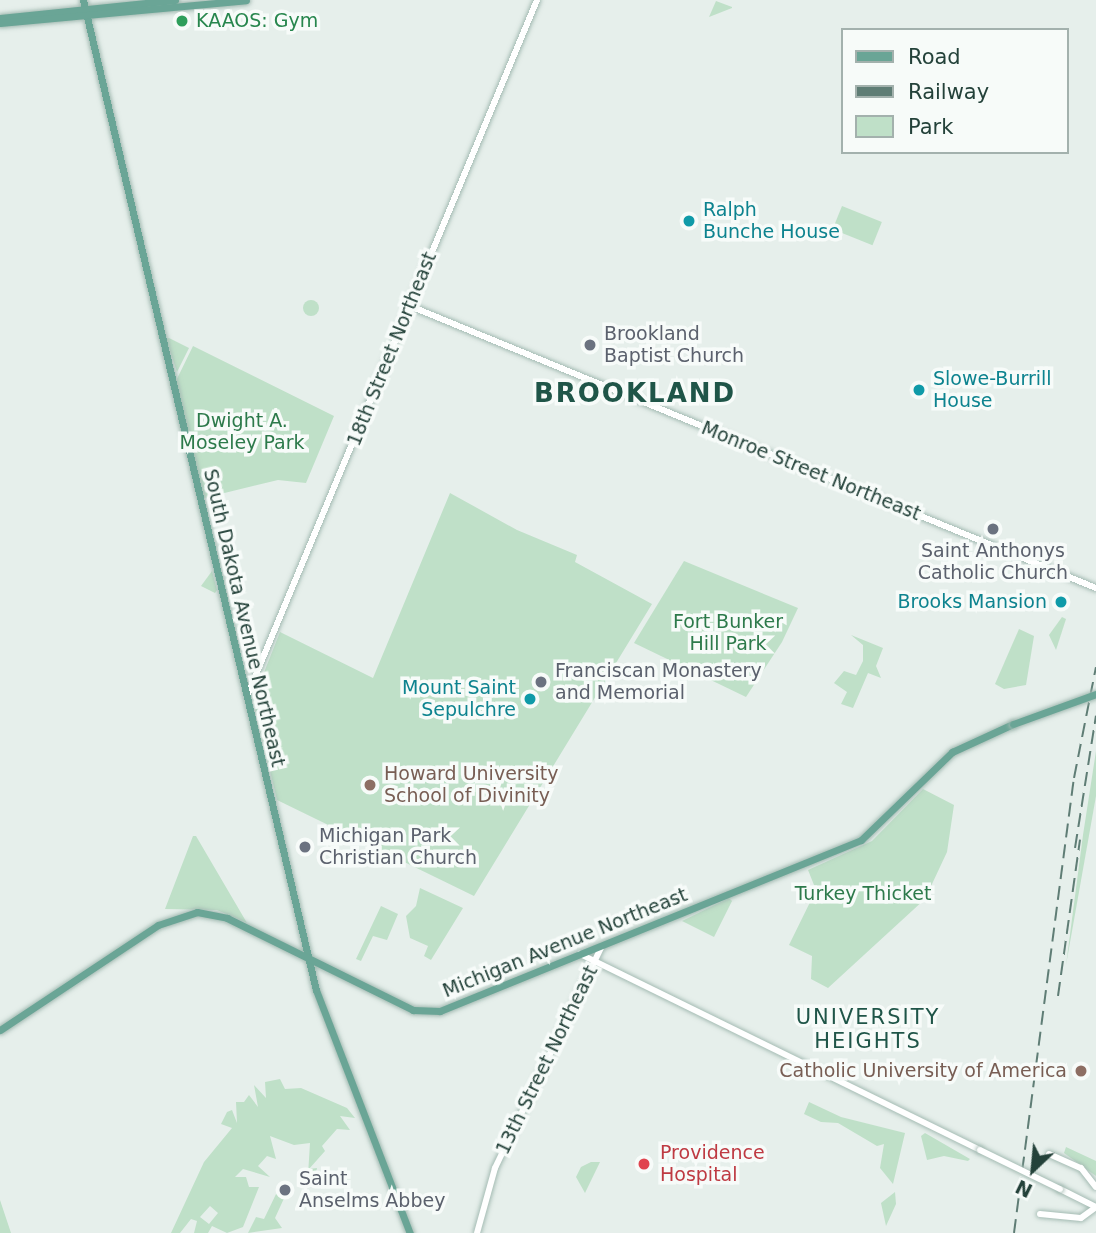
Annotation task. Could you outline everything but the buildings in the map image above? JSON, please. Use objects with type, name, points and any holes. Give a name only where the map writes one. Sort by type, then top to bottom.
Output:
[{"type":"main road","name":"South Dakota Avenue Northeast","points":[[83,0],[308,958],[357,1101],[410,1233]]},
{"type":"main road","points":[[0,23],[176,0]]},
{"type":"main road","points":[[0,18],[246,0]]},
{"type":"main road","name":"18th Street Northeast","points":[[247,698],[537,0]]},
{"type":"main road","name":"Monroe Street Northeast","points":[[410,306],[1096,589]]},
{"type":"main road","name":"Michigan Avenue Northeast","points":[[0,1030],[154,928],[183,914],[220,915],[428,1013],[602,946],[861,840],[947,755],[1013,724],[1096,694]]},
{"type":"main road","name":"13th Street Northeast","points":[[477,1233],[493,1174],[602,946]]},
{"type":"main road","points":[[580,954],[1096,1207],[1080,1218],[1040,1214]]},
{"type":"main road","points":[[1048,1154],[1084,1170],[1096,1187]]},
{"type":"green space","points":[[716,1],[732,8],[709,17]]},
{"type":"green space","points":[[842,206],[882,222],[873,245],[833,229]]},
{"type":"green space","points":[[308,300],[314,300],[319,308],[317,314],[308,316],[303,311],[303,305]]},
{"type":"green space","points":[[166,339],[189,348],[177,372]]},
{"type":"green space","name":"Dwight A. Moseley Park","points":[[193,346],[334,416],[306,483],[278,480],[200,499],[173,387]]},
{"type":"green space","points":[[450,493],[517,530],[577,555],[575,562],[652,604],[474,896],[277,800],[253,700],[280,632],[373,678]]},
{"type":"green space","name":"Fort Bunker Hill Park","points":[[684,561],[798,608],[782,642],[746,697],[634,643]]},
{"type":"green space","points":[[212,571],[217,590],[215,593],[201,586]]},
{"type":"green space","points":[[1062,617],[1066,619],[1056,650],[1049,635]]},
{"type":"green space","points":[[1019,629],[1034,636],[1026,685],[1004,689],[995,684]]},
{"type":"green space","points":[[851,635],[883,648],[876,666],[881,678],[868,673],[853,708],[841,704],[847,692],[834,683],[844,671],[856,675],[863,661],[863,645]]},
{"type":"green space","points":[[1096,751],[1096,796],[1066,965],[1083,835]]},
{"type":"green space","name":"Turkey Thicket","points":[[923,789],[954,805],[947,852],[925,899],[828,988],[811,979],[812,956],[789,945],[816,890],[808,870],[872,841]]},
{"type":"green space","points":[[193,836],[196,836],[247,923],[217,910],[165,909]]},
{"type":"green space","points":[[420,888],[463,908],[431,960],[424,956],[428,946],[410,938],[406,916],[416,906]]},
{"type":"green space","points":[[729,898],[732,901],[714,937],[682,921]]},
{"type":"green space","points":[[381,906],[398,914],[387,940],[373,936],[361,961],[356,959]]},
{"type":"green space","points":[[280,1079],[285,1089],[301,1088],[347,1108],[355,1118],[340,1116],[350,1130],[337,1129],[322,1146],[325,1151],[309,1169],[317,1168],[316,1173],[308,1175],[310,1143],[294,1145],[270,1136],[276,1159],[267,1156],[258,1166],[270,1177],[243,1169],[235,1177],[246,1177],[249,1187],[259,1187],[243,1227],[227,1233],[212,1226],[208,1233],[194,1233],[197,1221],[191,1219],[180,1233],[171,1233],[204,1162],[232,1128],[221,1124],[227,1112],[232,1110],[237,1123],[236,1102],[244,1102],[249,1095],[258,1107],[254,1085],[266,1098],[265,1082]],"holes":[[[210,1206],[218,1213],[209,1224],[200,1217]]]},
{"type":"green space","points":[[809,1102],[841,1117],[905,1133],[893,1184],[880,1168],[884,1144],[877,1146],[838,1123],[821,1122],[804,1114]]},
{"type":"green space","points":[[925,1133],[970,1159],[968,1161],[944,1156],[927,1160],[921,1136]]},
{"type":"green space","points":[[1066,1147],[1096,1161],[1096,1176],[1064,1153]]},
{"type":"green space","points":[[591,1162],[600,1162],[585,1193],[576,1177],[581,1167]]},
{"type":"green space","points":[[277,1192],[286,1194],[275,1218],[282,1228],[248,1233],[256,1217],[264,1219]]},
{"type":"green space","points":[[895,1192],[896,1204],[886,1226],[881,1203]]},
{"type":"green space","points":[[0,1200],[11,1233],[0,1233]]},
{"type":"railway","points":[[1014,1233],[1074,778],[1096,667]]},
{"type":"railway","points":[[1075,848],[1096,716]]},
{"type":"railway","points":[[1058,996],[1080,840]]},
{"type":"place","name":"KAAOS: Gym","points":[[182,21]]},
{"type":"place","name":"Ralph Bunche House","points":[[689,221]]},
{"type":"place","name":"Brookland Baptist Church","points":[[590,345]]},
{"type":"place","name":"Slowe-Burrill House","points":[[919,390]]},
{"type":"place","name":"Saint Anthonys Catholic Church","points":[[993,529]]},
{"type":"place","name":"Brooks Mansion","points":[[1061,602]]},
{"type":"place","name":"Franciscan Monastery and Memorial","points":[[541,682]]},
{"type":"place","name":"Mount Saint Sepulchre","points":[[530,699]]},
{"type":"place","name":"Howard University School of Divinity","points":[[370,785]]},
{"type":"place","name":"Michigan Park Christian Church","points":[[305,847]]},
{"type":"place","name":"Catholic University of America","points":[[1081,1071]]},
{"type":"place","name":"Providence Hospital","points":[[644,1164]]},
{"type":"place","name":"Saint Anselms Abbey","points":[[285,1190]]},
{"type":"district","name":"BROOKLAND","points":[[635,394]]},
{"type":"district","name":"UNIVERSITY HEIGHTS","points":[[868,1029]]}]
